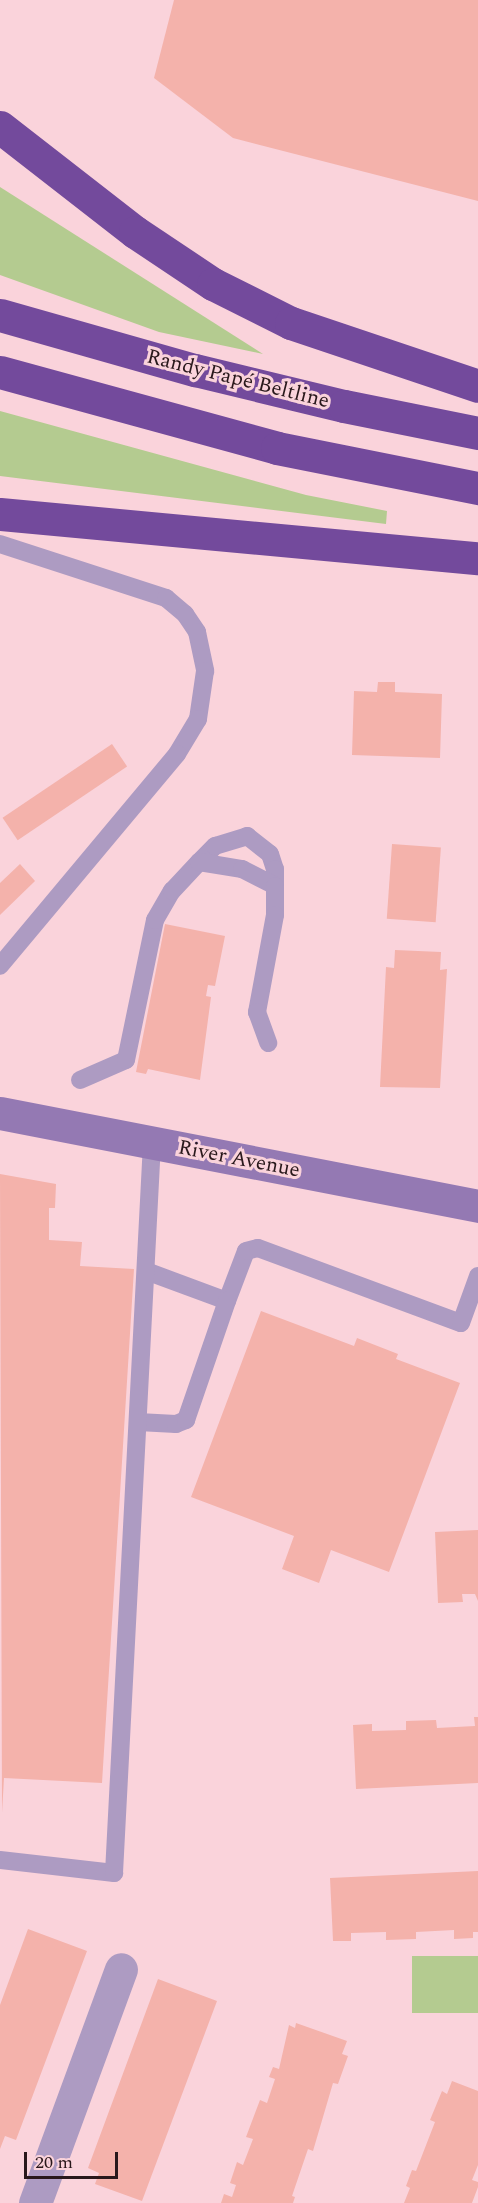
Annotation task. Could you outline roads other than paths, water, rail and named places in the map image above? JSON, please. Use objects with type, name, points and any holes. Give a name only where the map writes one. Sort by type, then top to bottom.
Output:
[{"type":"highway","points":[[0,127],[135,232],[213,284],[291,323],[478,386]]},
{"type":"highway","name":"Randy Papé Beltline","points":[[0,315],[207,373],[344,406],[478,433]]},
{"type":"highway","points":[[0,372],[266,445],[478,488]]},
{"type":"highway","points":[[0,514],[478,558]]},
{"type":"street","name":"River Avenue","points":[[0,1113],[478,1206]]},
{"type":"street","points":[[35,2203],[121,1969]]},
{"type":"lane","points":[[0,544],[166,598],[184,614],[197,632],[205,671],[198,719],[177,754],[0,966]]},
{"type":"lane","points":[[80,1080],[126,1060],[155,920],[172,891],[215,846],[247,836],[270,854],[275,869],[275,915],[257,1012],[268,1043]]},
{"type":"lane","points":[[199,862],[242,869],[275,886]]},
{"type":"lane","points":[[0,1860],[114,1873],[152,1142]]},
{"type":"lane","points":[[138,1422],[176,1424],[186,1420],[227,1301],[246,1251],[251,1248],[460,1323],[478,1276]]},
{"type":"lane","points":[[146,1271],[227,1301]]}]
